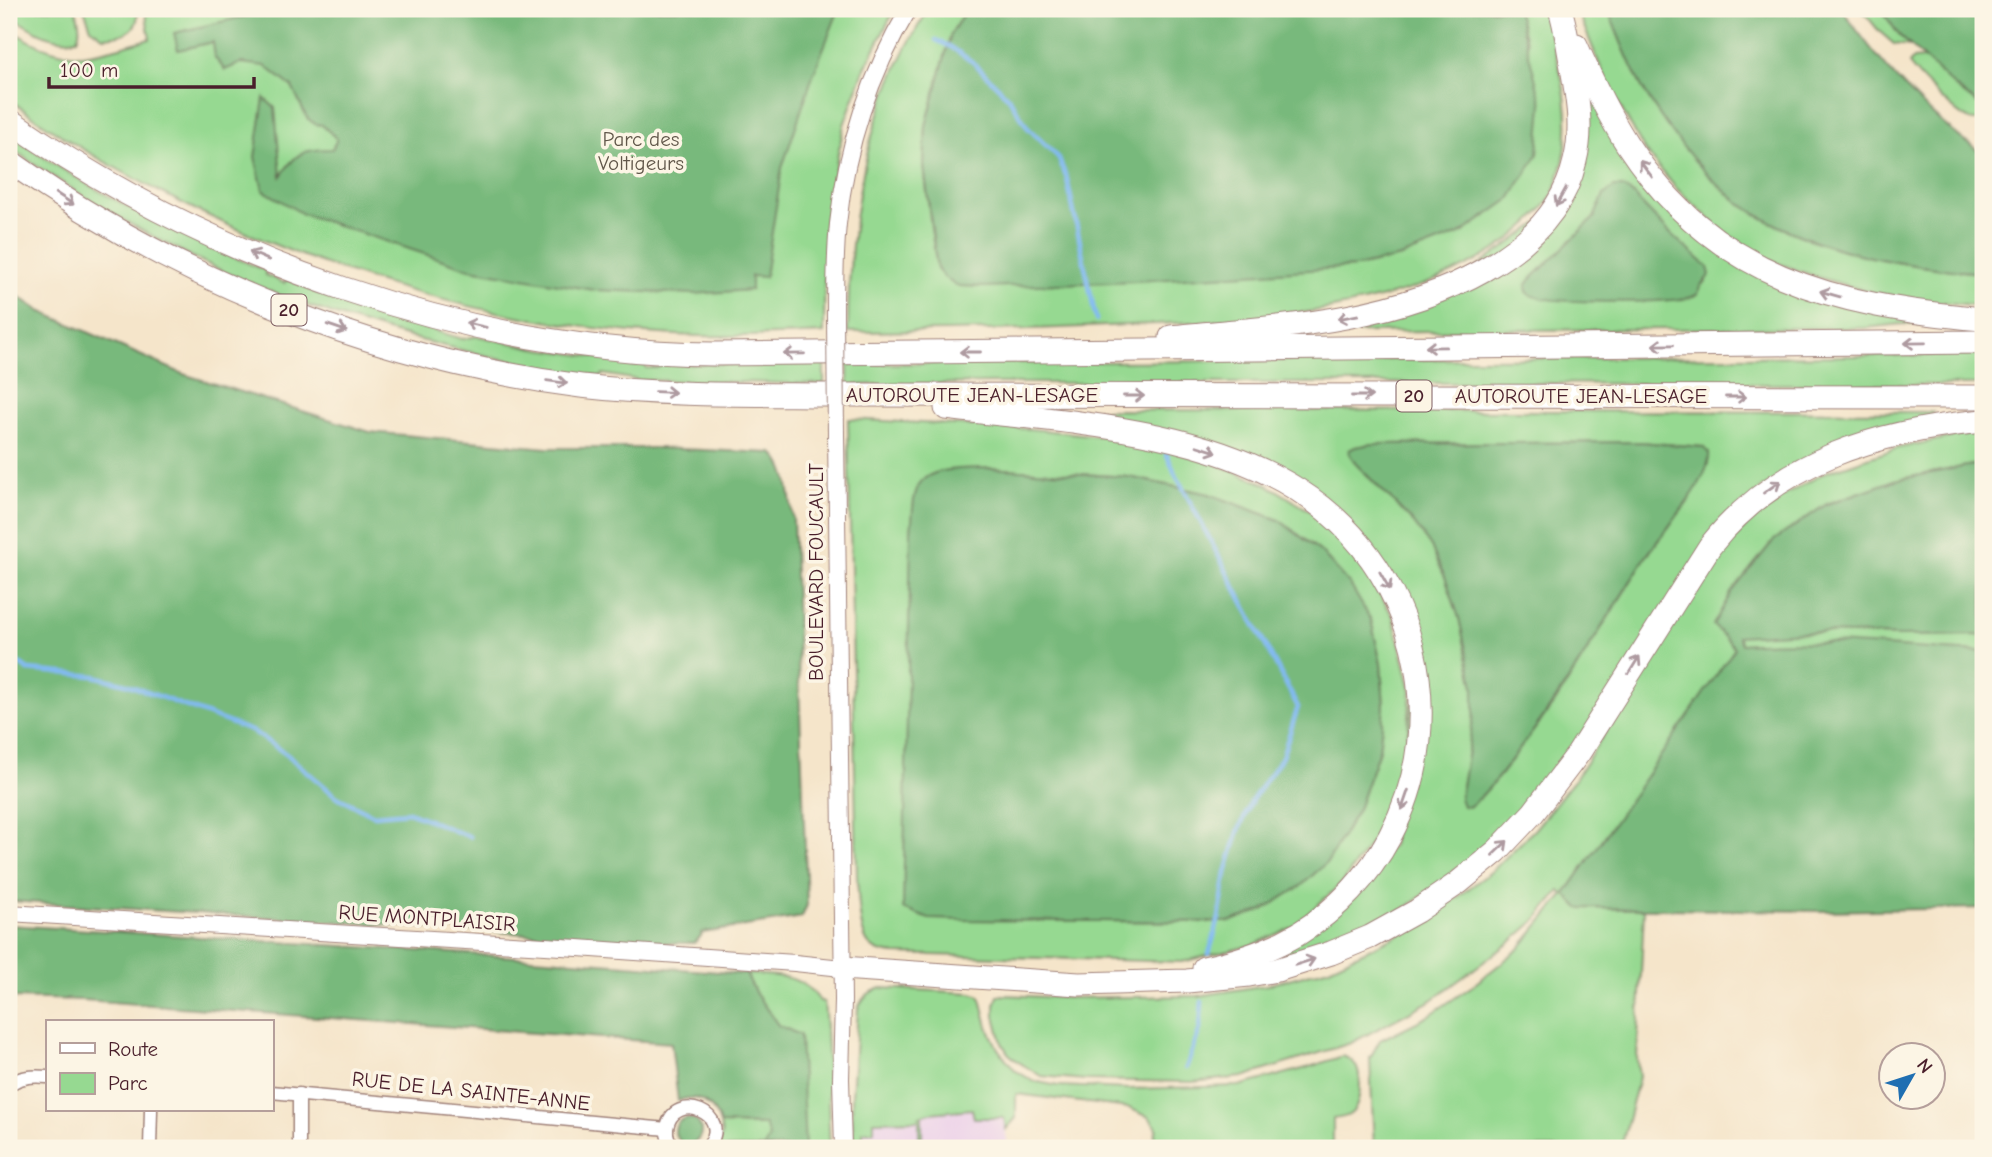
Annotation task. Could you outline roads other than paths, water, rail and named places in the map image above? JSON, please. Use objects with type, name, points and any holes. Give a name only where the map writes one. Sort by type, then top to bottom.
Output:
[{"type":"highway","points":[[1561,11],[1594,85],[1629,146],[1666,194],[1721,244],[1766,270],[1833,295],[1894,308],[1983,319]]},
{"type":"highway","points":[[1029,352],[1349,317],[1433,293],[1470,277],[1516,249],[1544,223],[1563,194],[1578,150],[1579,116],[1561,11]]},
{"type":"highway","name":"AUTOROUTE JEAN-LESAGE","points":[[9,120],[104,181],[170,216],[307,276],[407,308],[486,327],[584,345],[689,354],[1983,342]]},
{"type":"highway","name":"AUTOROUTE JEAN-LESAGE","points":[[9,161],[81,209],[175,261],[217,282],[274,305],[393,345],[506,373],[597,387],[675,392],[846,395],[1983,397]]},
{"type":"highway","points":[[846,395],[1127,430],[1220,453],[1279,479],[1329,512],[1365,549],[1392,593],[1415,655],[1421,719],[1416,757],[1405,801],[1379,853],[1357,882],[1332,907],[1308,927],[1289,938],[1235,961],[1133,982]]},
{"type":"highway","points":[[842,968],[1071,984],[1133,982],[1249,975],[1291,967],[1357,943],[1417,911],[1458,883],[1516,832],[1550,793],[1584,744],[1702,558],[1726,527],[1753,501],[1794,473],[1845,450],[1920,430],[1983,421]]},
{"type":"street","name":"BOULEVARD FOUCAULT","points":[[843,1148],[835,316],[837,232],[843,185],[859,121],[874,79],[909,9]]},
{"type":"street","name":"RUE MONTPLAISIR","points":[[9,913],[632,952],[842,968]]},
{"type":"street","points":[[9,1085],[25,1077],[46,1077]]},
{"type":"street","name":"RUE DE LA SAINTE-ANNE","points":[[273,1092],[667,1129]]},
{"type":"street","points":[[299,1094],[299,1148]]},
{"type":"street","points":[[674,1148],[667,1137],[669,1122],[680,1110],[695,1108],[703,1111],[713,1123],[714,1138],[708,1148]]},
{"type":"street","points":[[150,1112],[150,1148]]},
{"type":"waterway","points":[[936,40],[974,63],[1009,98],[1028,128],[1058,157],[1067,179],[1096,320]]},
{"type":"waterway","points":[[1166,453],[1298,707],[1282,757],[1252,800],[1238,832],[1226,873],[1219,918],[1209,954]]},
{"type":"waterway","points":[[9,656],[28,670],[94,676],[126,684],[254,732],[286,754],[337,797],[374,815],[409,812],[470,837]]},
{"type":"waterway","points":[[1186,1068],[1200,1029],[1202,1001]]},
{"type":"park label","name":"Parc des Voltigeurs","points":[[641,151]]}]
